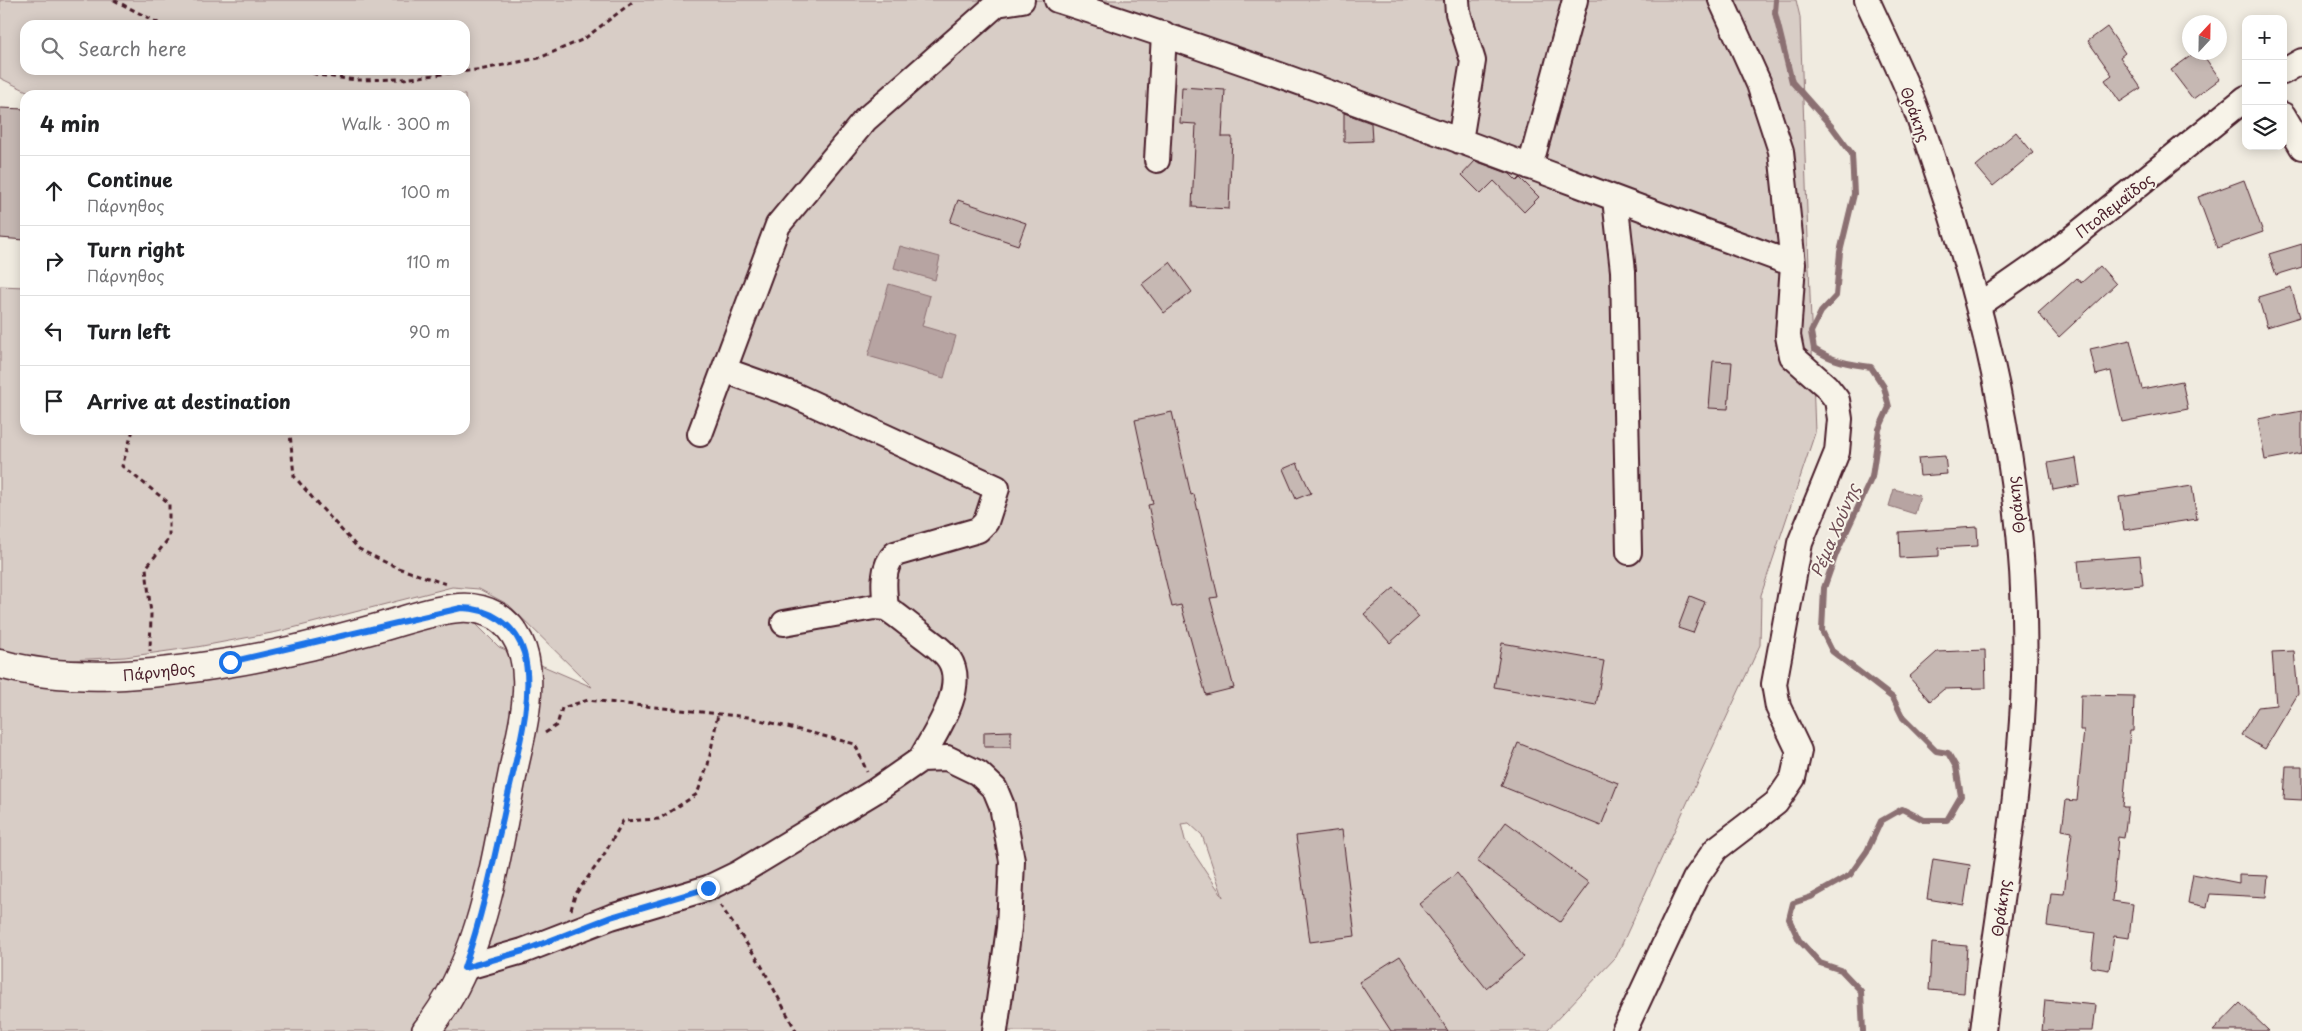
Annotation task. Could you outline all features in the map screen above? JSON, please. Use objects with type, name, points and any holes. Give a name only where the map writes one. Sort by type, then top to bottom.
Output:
[{"type":"main road","name":"Πάρνηθος","points":[[0,664],[31,672],[65,675],[149,674],[230,662],[341,638],[454,608],[468,608],[489,613],[507,625],[519,642],[525,657],[526,674],[521,734],[484,903],[464,968],[452,994],[426,1031]]},
{"type":"street","points":[[700,434],[778,225],[865,120],[997,4],[1022,0]]},
{"type":"street","points":[[1057,0],[1164,34],[1352,99],[1614,199],[1793,264]]},
{"type":"street","points":[[1457,0],[1458,13],[1473,61],[1460,141]]},
{"type":"street","points":[[1530,167],[1575,0]]},
{"type":"street","points":[[1624,1031],[1695,879],[1716,849],[1776,803],[1793,778],[1799,751],[1778,707],[1774,684],[1800,543],[1837,452],[1840,419],[1837,400],[1826,386],[1792,356],[1788,336],[1793,264],[1781,151],[1759,84],[1721,0]]},
{"type":"street","name":"Θράκης","points":[[1867,0],[1909,94],[1959,235],[1979,306],[1996,386],[2018,525],[2024,668],[2012,827],[1984,1031]]},
{"type":"street","points":[[1157,160],[1164,34]]},
{"type":"street","points":[[2287,70],[2302,61]]},
{"type":"street","name":"Πτολεμαΐδος","points":[[1979,306],[2055,252],[2242,101]]},
{"type":"street","points":[[2287,122],[2302,147]]},
{"type":"street","points":[[1614,199],[1623,271],[1629,552]]},
{"type":"street","points":[[724,370],[794,395],[998,488],[986,522],[978,530],[904,551],[890,559],[886,569],[886,608]]},
{"type":"street","points":[[464,968],[523,951],[611,917],[708,888],[739,873],[875,791],[921,760],[952,699],[956,684],[954,670],[949,659],[937,647],[886,608],[874,607],[784,623]]},
{"type":"street","points":[[921,760],[947,758],[978,773],[996,789],[1002,806],[1011,871],[1009,928],[995,1031]]},
{"type":"path","points":[[114,0],[152,20]]},
{"type":"path","points":[[470,71],[539,58],[584,39],[635,0]]},
{"type":"path","points":[[318,75],[356,80],[403,80],[440,75]]},
{"type":"path","points":[[131,435],[122,466],[169,504],[169,538],[146,568],[151,614],[149,674]]},
{"type":"path","points":[[290,435],[294,476],[314,501],[359,549],[395,567],[452,586],[458,596],[454,608]]},
{"type":"path","points":[[521,734],[541,735],[557,725],[562,708],[588,700],[748,717],[854,744],[875,791]]},
{"type":"path","points":[[566,935],[575,896],[602,858],[623,820],[659,819],[697,794],[708,765],[718,714]]},
{"type":"path","points":[[708,888],[760,964],[796,1031]]},
{"type":"shaded area","points":[[0,0],[1796,0],[1800,17],[1815,433],[1761,595],[1760,645],[1616,957],[1546,1031],[0,1031],[0,671],[126,684],[454,615],[476,624],[499,647],[592,687],[509,605],[479,589],[452,587],[277,632],[197,647],[125,657],[70,660],[36,659],[4,652],[0,648],[0,286],[20,287],[20,435],[470,435],[470,90],[25,90],[0,78]],"holes":[[[1189,823],[1202,835],[1223,897],[1185,840],[1181,824]]]},
{"type":"shaded area","points":[[900,246],[940,257],[935,280],[894,268]]},
{"type":"shaded area","points":[[889,284],[930,296],[922,326],[956,336],[944,378],[868,356]]},
{"type":"shaded area","points":[[1894,489],[1920,496],[1915,514],[1889,506]]},
{"type":"building","points":[[2107,27],[2125,53],[2120,57],[2141,88],[2120,102],[2105,80],[2112,75],[2088,41]]},
{"type":"building","points":[[2185,60],[2207,60],[2220,79],[2193,99],[2171,70]]},
{"type":"building","points":[[1182,87],[1225,90],[1222,137],[1232,137],[1229,209],[1192,207],[1196,124],[1180,123]]},
{"type":"building","points":[[0,108],[20,109],[20,240],[0,238]]},
{"type":"building","points":[[1344,113],[1371,123],[1372,141],[1344,142]]},
{"type":"building","points":[[2016,132],[2033,153],[1993,186],[1976,166]]},
{"type":"building","points":[[1475,161],[1510,174],[1517,181],[1520,178],[1539,197],[1524,212],[1494,181],[1481,194],[1462,175]]},
{"type":"building","points":[[2244,180],[2263,232],[2217,248],[2198,197]]},
{"type":"building","points":[[958,200],[1026,223],[1018,245],[950,222]]},
{"type":"building","points":[[2302,244],[2302,267],[2276,275],[2269,254]]},
{"type":"building","points":[[1170,262],[1192,292],[1164,313],[1142,284]]},
{"type":"building","points":[[2100,266],[2116,284],[2059,337],[2038,313],[2077,278],[2081,283]]},
{"type":"building","points":[[2291,287],[2300,317],[2267,327],[2258,297]]},
{"type":"building","points":[[2130,340],[2142,389],[2182,381],[2188,409],[2122,422],[2111,371],[2096,375],[2090,349]]},
{"type":"building","points":[[1713,361],[1732,362],[1728,409],[1709,408]]},
{"type":"building","points":[[2302,411],[2302,453],[2265,460],[2258,419]]},
{"type":"building","points":[[1172,412],[1191,495],[1194,494],[1218,597],[1210,598],[1234,688],[1206,695],[1181,605],[1172,607],[1148,505],[1153,504],[1135,420]]},
{"type":"building","points":[[1945,456],[1947,474],[1920,476],[1918,458]]},
{"type":"building","points":[[2076,458],[2080,485],[2053,490],[2048,463]]},
{"type":"building","points":[[1297,463],[1311,493],[1296,499],[1283,469]]},
{"type":"building","points":[[2192,486],[2197,519],[2124,530],[2119,497]]},
{"type":"building","points":[[1977,527],[1978,546],[1939,548],[1939,556],[1900,558],[1899,532]]},
{"type":"building","points":[[2140,556],[2143,585],[2081,590],[2078,561]]},
{"type":"building","points":[[1394,588],[1419,617],[1390,643],[1364,614]]},
{"type":"building","points":[[1690,596],[1705,602],[1693,633],[1678,628]]},
{"type":"building","points":[[1502,643],[1604,661],[1596,705],[1494,687]]},
{"type":"building","points":[[1985,650],[1986,688],[1944,689],[1930,701],[1909,677],[1937,652]]},
{"type":"building","points":[[2294,651],[2298,694],[2265,749],[2241,735],[2258,707],[2276,705],[2272,652]]},
{"type":"building","points":[[2081,695],[2134,696],[2133,731],[2130,731],[2123,807],[2128,807],[2124,838],[2118,837],[2112,901],[2133,904],[2129,938],[2114,936],[2109,970],[2091,967],[2095,933],[2047,926],[2051,893],[2064,894],[2072,832],[2062,830],[2066,800],[2077,801],[2084,730],[2080,730]]},
{"type":"building","points":[[1011,731],[1011,747],[984,747],[984,732]]},
{"type":"building","points":[[1518,743],[1618,783],[1601,826],[1501,786]]},
{"type":"building","points":[[2286,766],[2302,766],[2302,800],[2284,799]]},
{"type":"building","points":[[1506,822],[1589,883],[1560,922],[1477,861]]},
{"type":"building","points":[[1342,830],[1355,936],[1310,942],[1296,836]]},
{"type":"building","points":[[1933,859],[1970,865],[1964,905],[1927,899]]},
{"type":"building","points":[[1457,873],[1524,957],[1486,988],[1419,904]]},
{"type":"building","points":[[2193,874],[2239,883],[2239,875],[2268,876],[2266,897],[2210,894],[2207,907],[2188,903]]},
{"type":"building","points":[[1932,943],[1967,946],[1964,993],[1929,990]]},
{"type":"building","points":[[1400,956],[1448,1031],[1391,1031],[1359,982]]},
{"type":"building","points":[[2045,1000],[2096,1005],[2093,1031],[2042,1031]]},
{"type":"building","points":[[2240,1003],[2269,1031],[2213,1031]]},
{"type":"waterway","name":"Ρέμα Χούνης","points":[[1776,0],[1775,13],[1792,82],[1832,127],[1852,154],[1854,194],[1840,252],[1836,296],[1821,312],[1811,332],[1814,349],[1841,361],[1871,367],[1884,387],[1889,407],[1879,429],[1872,477],[1836,554],[1824,588],[1822,631],[1832,651],[1893,698],[1903,718],[1936,751],[1948,753],[1956,767],[1961,796],[1947,820],[1924,820],[1902,809],[1881,821],[1867,851],[1850,875],[1811,897],[1793,903],[1789,919],[1799,940],[1820,963],[1841,970],[1861,991],[1863,1031]]},
{"type":"route","points":[[230,662],[341,638],[448,609],[479,609],[504,622],[516,636],[525,661],[525,708],[521,734],[484,903],[464,968],[523,951],[611,917],[708,888]]}]
